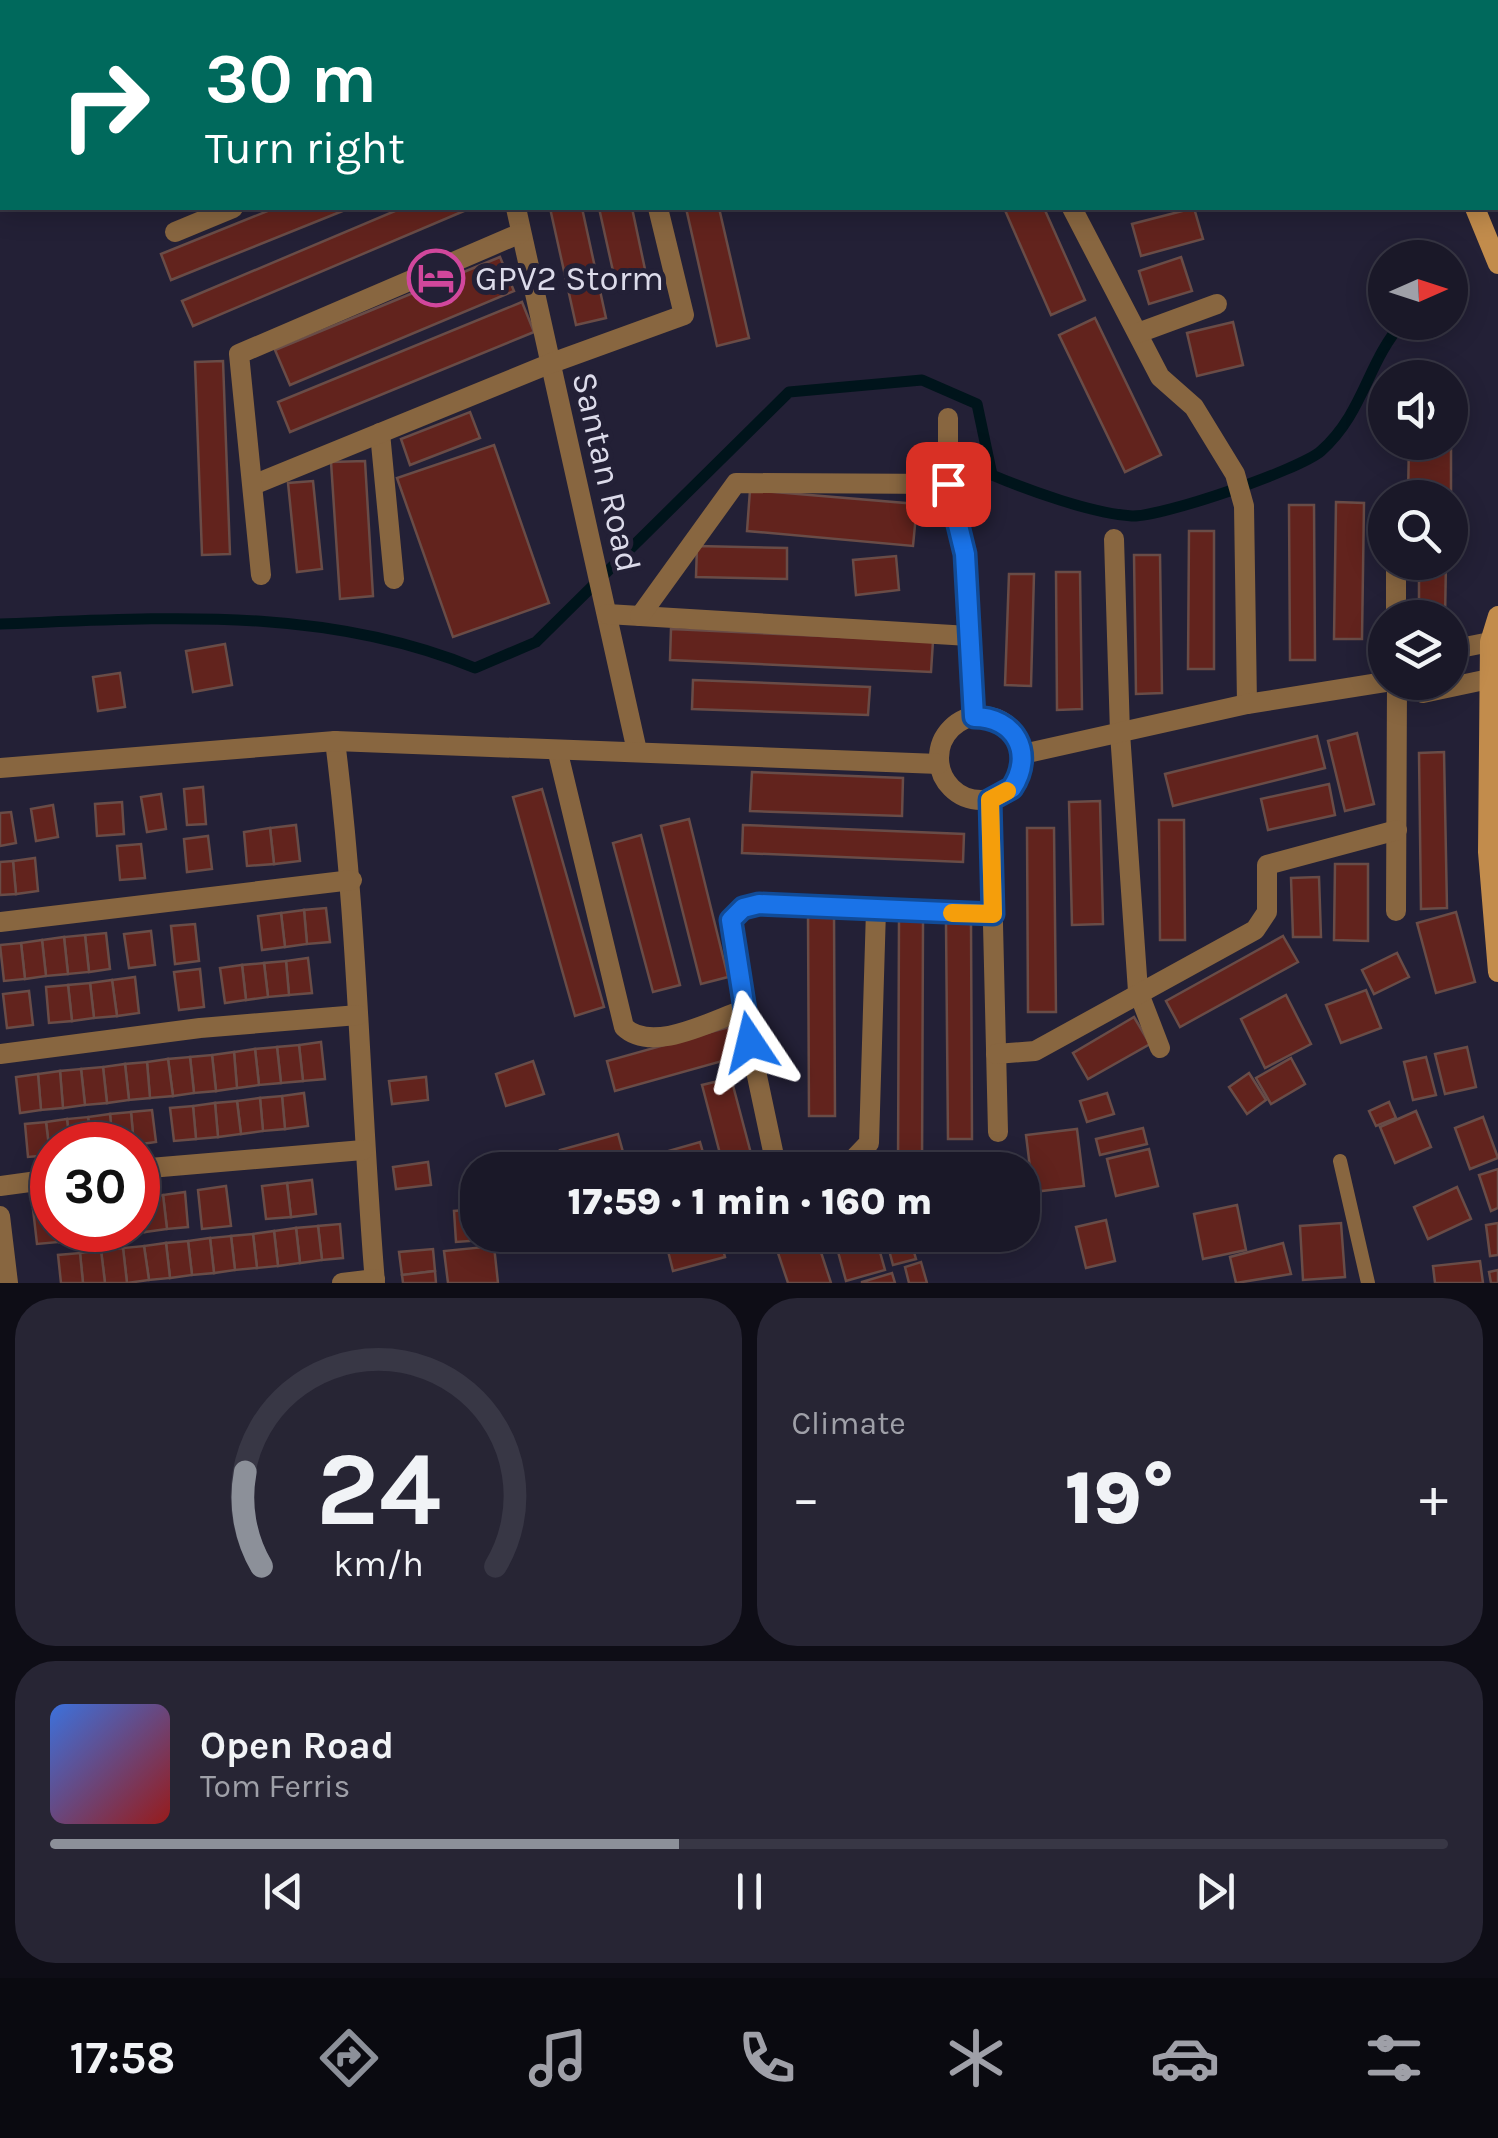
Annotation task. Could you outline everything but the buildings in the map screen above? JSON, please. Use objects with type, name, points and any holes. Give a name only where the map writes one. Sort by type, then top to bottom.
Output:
[{"type":"main road","points":[[1476,210],[1498,264]]},
{"type":"main road","points":[[1498,616],[1490,642],[1488,852],[1498,972]]},
{"type":"street","points":[[175,232],[197,215],[222,210]]},
{"type":"street","name":"Santan Road","points":[[516,210],[637,751]]},
{"type":"street","points":[[252,485],[549,364],[684,316],[658,210]]},
{"type":"street","points":[[1077,210],[1160,377],[1194,407],[1235,474],[1244,506],[1248,704]]},
{"type":"street","points":[[262,575],[239,354],[521,233]]},
{"type":"street","points":[[1138,333],[1217,304]]},
{"type":"street","points":[[948,418],[948,484],[965,554],[974,717]]},
{"type":"street","points":[[380,433],[394,579]]},
{"type":"street","points":[[640,616],[736,483],[948,484]]},
{"type":"street","points":[[1114,540],[1120,733],[1138,992],[1160,1048]]},
{"type":"street","points":[[605,607],[640,616],[969,636]]},
{"type":"street","points":[[1468,646],[1490,642]]},
{"type":"street","points":[[1468,684],[1490,679]]},
{"type":"street","points":[[1023,754],[1248,704],[1368,685]]},
{"type":"street","points":[[1396,911],[1399,700]]},
{"type":"street","points":[[974,717],[1000,721],[1019,741],[1023,754],[1012,788],[990,800],[963,797],[943,777],[939,764],[940,751],[951,728],[974,717]]},
{"type":"street","points":[[0,768],[335,742],[939,764]]},
{"type":"street","points":[[335,742],[352,880],[364,1150],[375,1281],[342,1283]]},
{"type":"street","points":[[558,752],[624,1027],[634,1036],[653,1039],[743,1010]]},
{"type":"street","points":[[990,800],[998,1132]]},
{"type":"street","points":[[996,1054],[1036,1050],[1255,930],[1267,912],[1267,865],[1397,830]]},
{"type":"street","points":[[0,922],[352,880]]},
{"type":"street","points":[[773,1152],[743,1010],[731,920],[743,908],[759,904],[993,914]]},
{"type":"street","points":[[861,1152],[869,1144],[876,910]]},
{"type":"street","points":[[0,1054],[200,1028],[358,1015]]},
{"type":"street","points":[[160,1167],[364,1150]]},
{"type":"street","points":[[0,1186],[30,1183]]},
{"type":"street","points":[[0,1216],[8,1283]]},
{"type":"lane","points":[[1340,1161],[1368,1283]]},
{"type":"waterway","points":[[0,624],[181,619],[300,625],[418,648],[475,668],[536,642],[789,392],[922,380],[977,404],[992,475],[1080,506],[1132,516],[1199,501],[1259,480],[1321,451],[1347,420],[1389,340]]},
{"type":"slow traffic","points":[[952,913],[993,914],[990,800],[1007,791]]},
{"type":"place","name":"GPV2 Storm","points":[[436,278]]},
{"type":"route","points":[[750,1042],[731,920],[743,908],[759,904],[993,914],[990,800],[1012,788],[1023,754],[1012,730],[1000,721],[974,717],[965,554],[948,484]]}]
